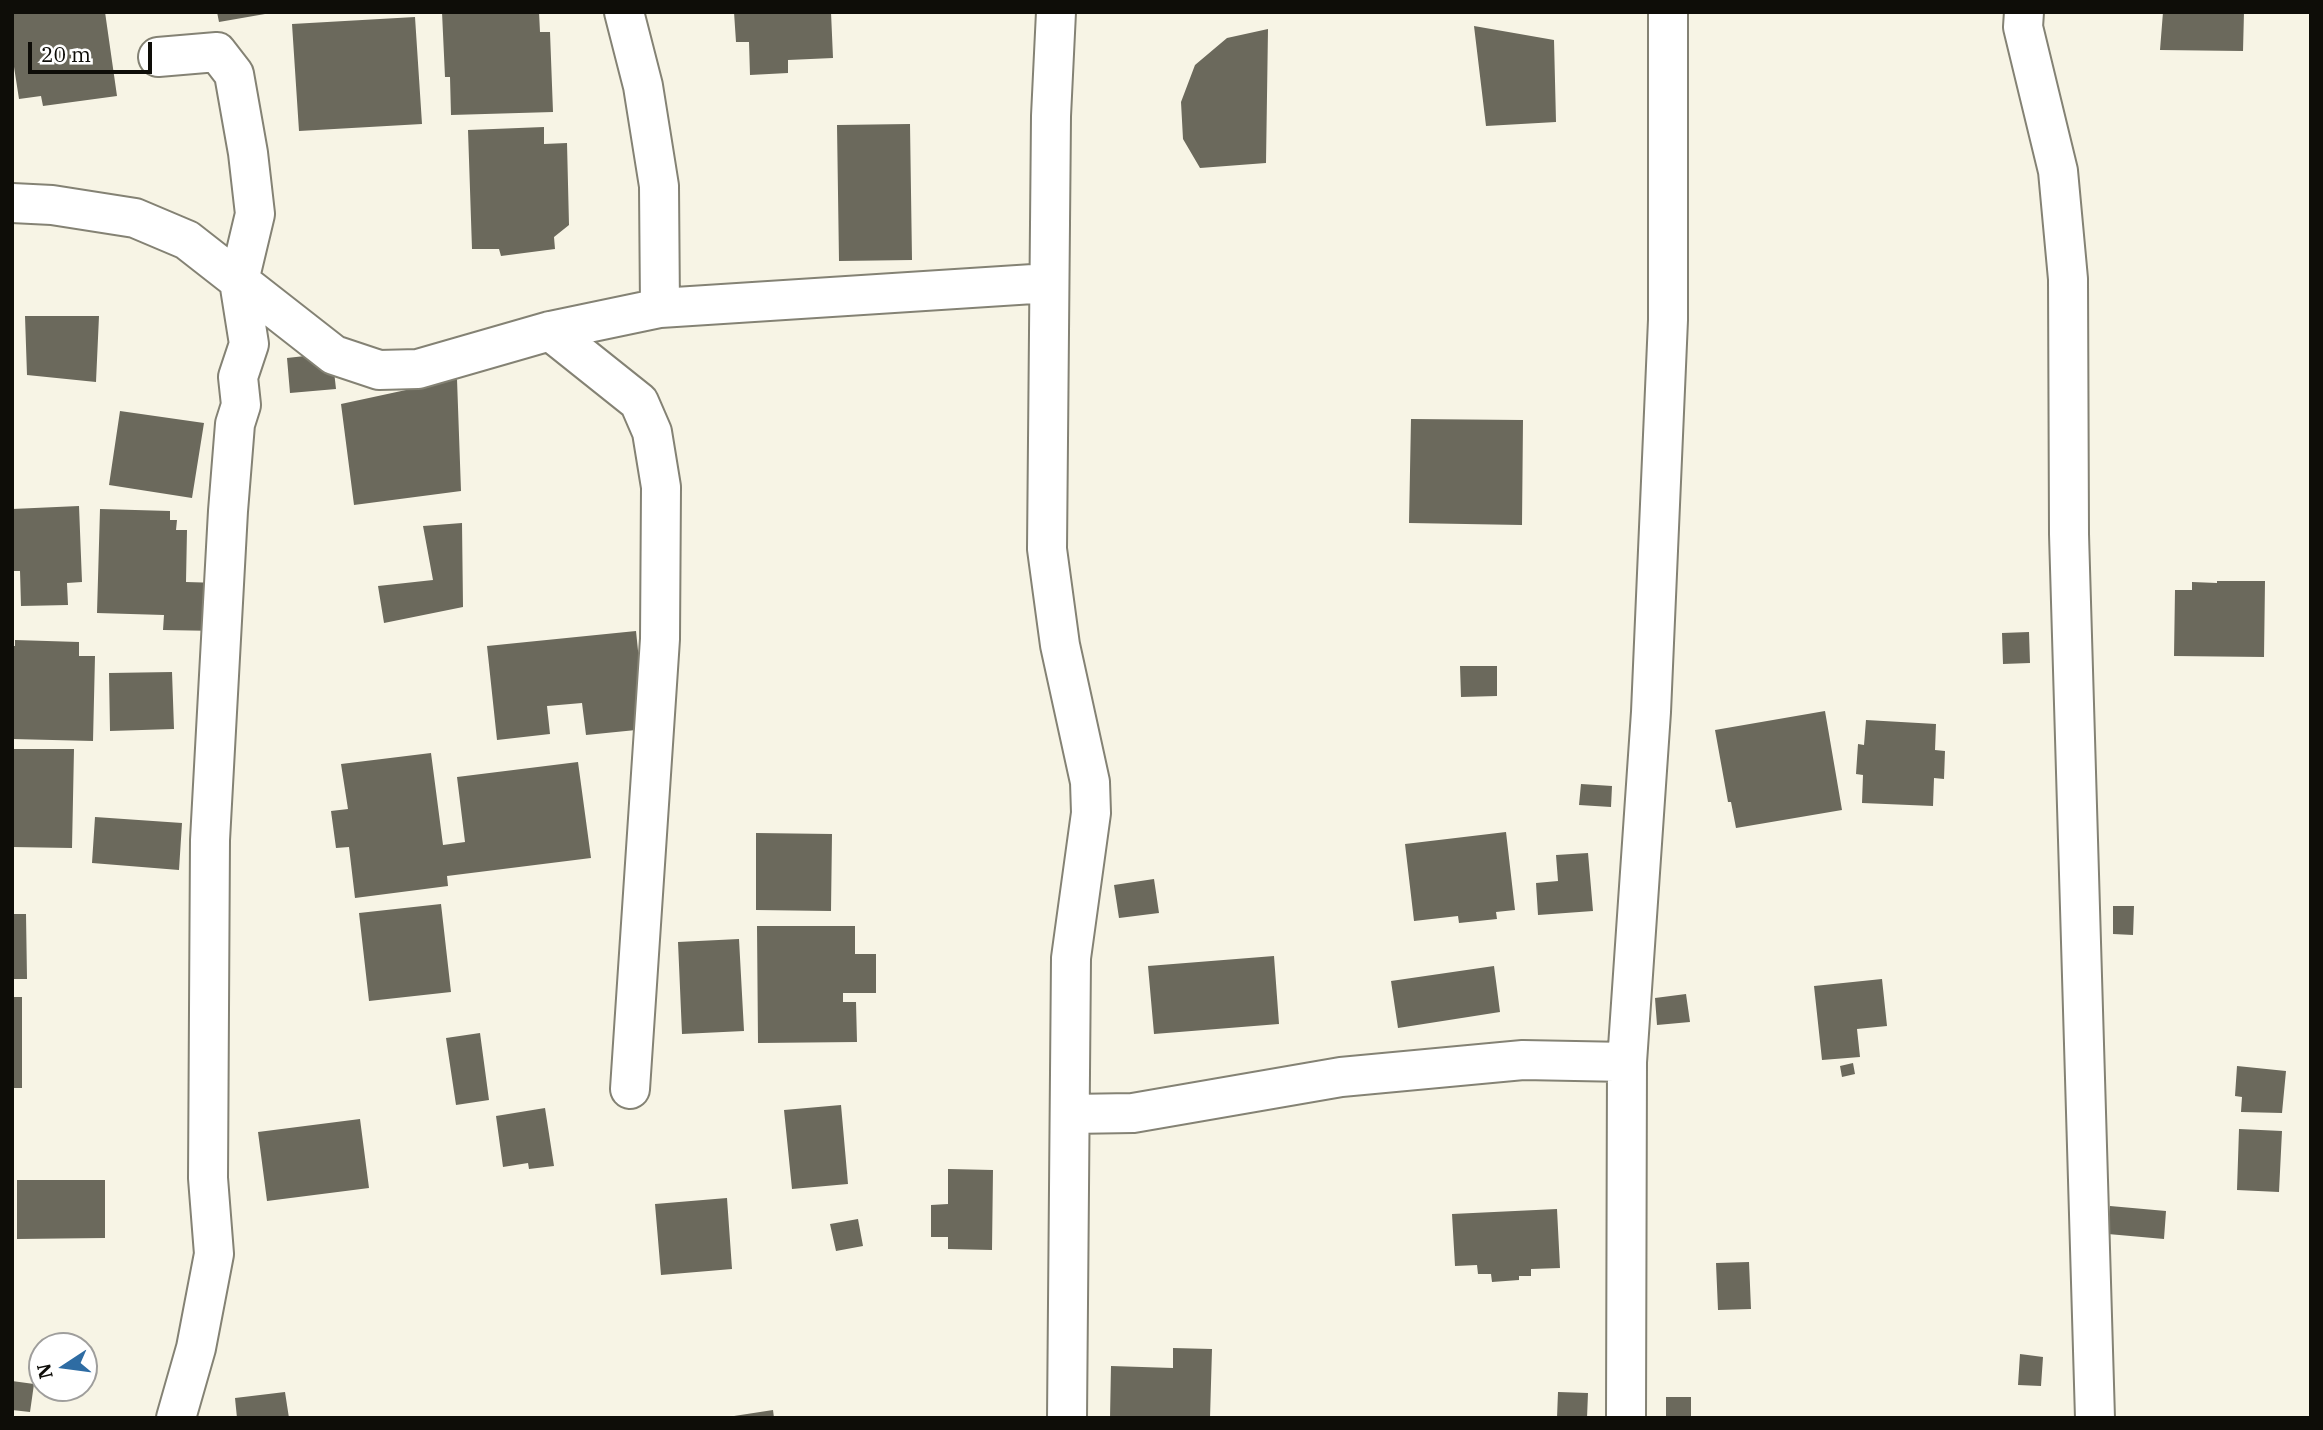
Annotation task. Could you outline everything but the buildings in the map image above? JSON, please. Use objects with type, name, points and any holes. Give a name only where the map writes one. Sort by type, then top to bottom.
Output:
[{"type":"street","points":[[624,12],[643,86],[659,186],[660,308]]},
{"type":"street","points":[[1056,12],[1051,116],[1046,549],[1060,645],[1090,782],[1091,813],[1071,958],[1066,1418]]},
{"type":"street","points":[[1626,1418],[1627,1062],[1651,712],[1668,333],[1668,12]]},
{"type":"street","points":[[2024,12],[2023,27],[2058,171],[2068,279],[2069,534],[2095,1418]]},
{"type":"street","points":[[158,57],[217,52],[234,74],[248,153],[255,214],[239,281],[249,344],[238,377],[241,405],[235,424],[228,511],[210,840],[208,1178],[214,1254],[196,1348],[176,1418]]},
{"type":"street","points":[[12,203],[52,205],[135,218],[187,240],[334,355],[379,370],[418,369],[550,331],[660,308],[1049,283]]},
{"type":"street","points":[[550,331],[639,402],[653,432],[661,488],[660,639],[630,1089]]},
{"type":"street","points":[[1070,1114],[1133,1113],[1341,1077],[1523,1060],[1627,1062]]}]
